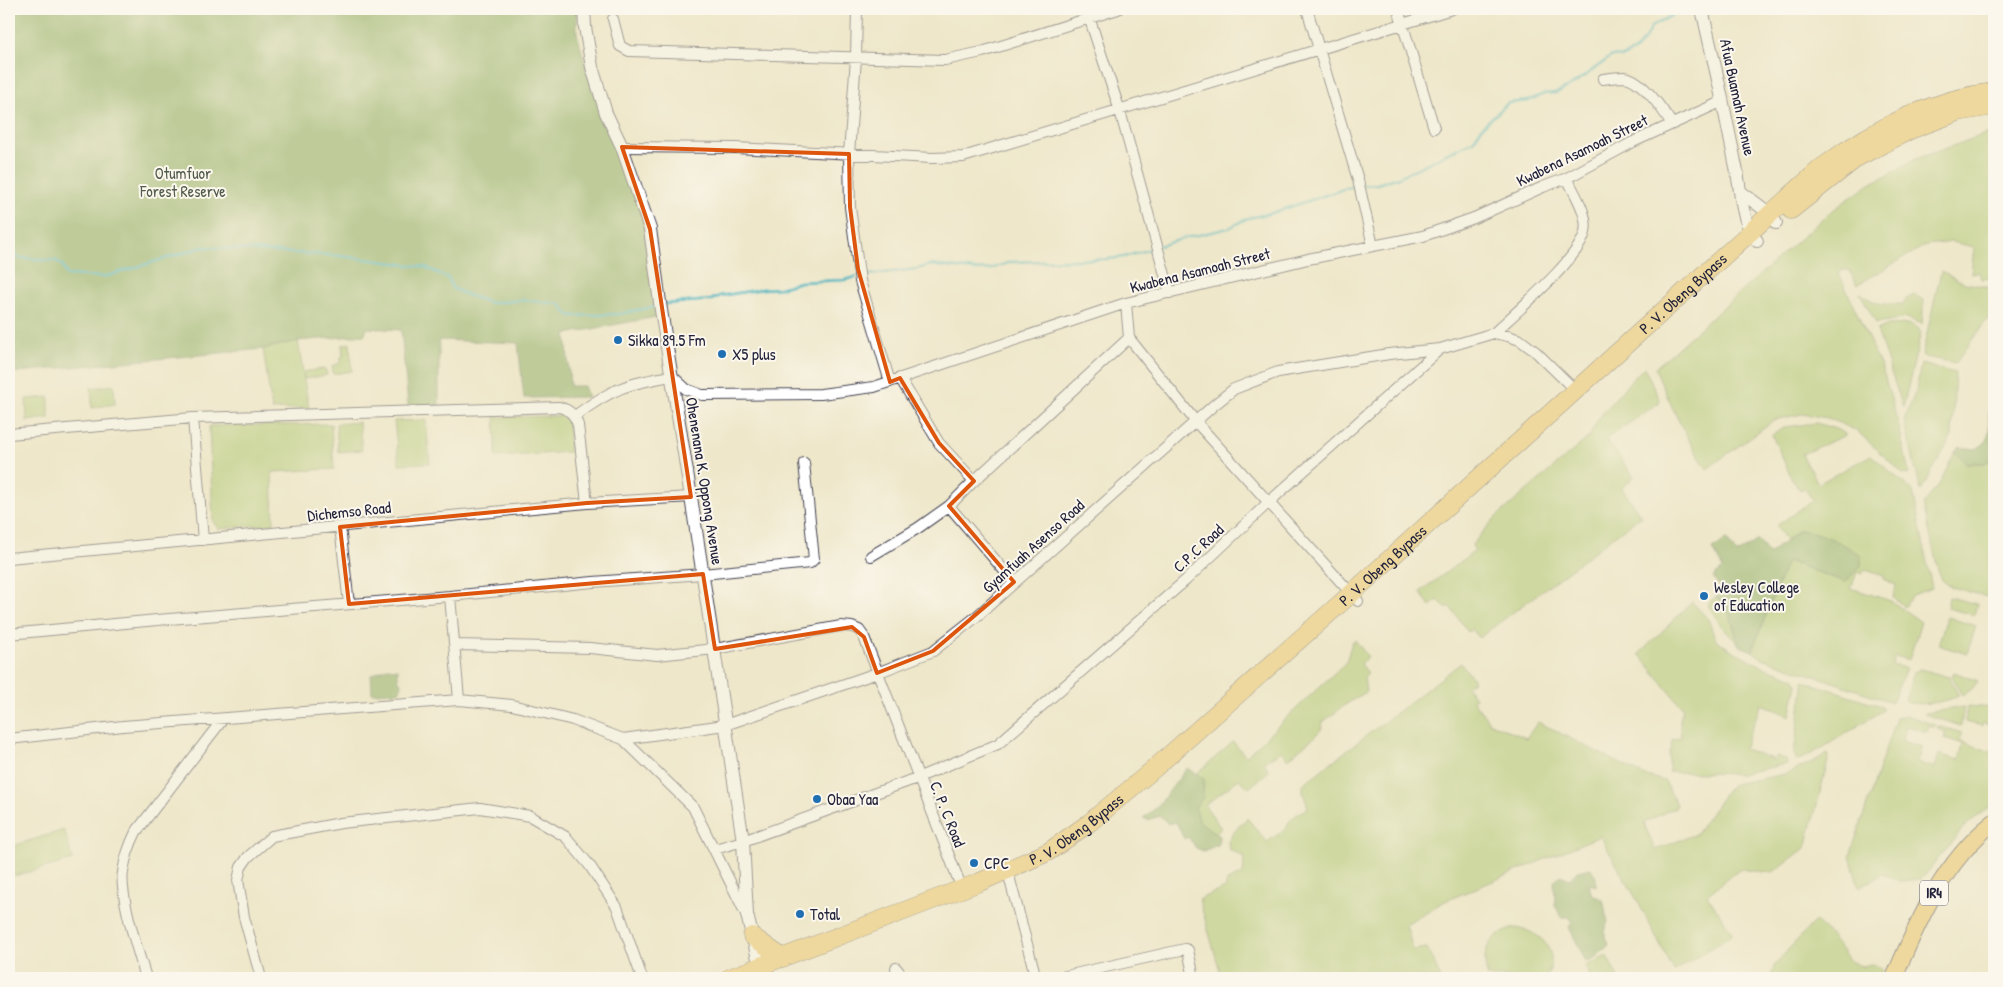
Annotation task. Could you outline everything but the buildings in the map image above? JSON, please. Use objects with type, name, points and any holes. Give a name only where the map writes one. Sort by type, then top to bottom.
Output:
[{"type":"highway","name":"P. V. Obeng Bypass","points":[[762,975],[783,958],[962,889],[1048,852],[1089,823],[1355,597],[1753,237],[1821,168],[1852,145],[1902,118],[1950,101],[1994,92]]},
{"type":"highway","name":"P. V. Obeng Bypass","points":[[1772,218],[1867,153],[1910,130],[1958,112],[1994,106]]},
{"type":"highway","name":"P. V. Obeng Bypass","points":[[729,978],[762,975],[1010,880],[1066,853],[1095,832],[1229,717],[1355,597]]},
{"type":"highway","points":[[752,936],[783,958]]},
{"type":"main road","name":"IR4","points":[[1894,978],[1918,924],[1943,877],[1962,852],[1980,833],[1994,822]]},
{"type":"street","name":"Ohenenana K. Oppong Avenue","points":[[584,9],[584,27],[592,66],[606,113],[622,147],[650,229],[660,306],[715,649],[743,841],[747,915],[762,975]]},
{"type":"street","points":[[857,9],[856,58],[849,154],[850,207],[860,281],[895,380],[939,443],[974,481]]},
{"type":"street","points":[[613,20],[620,46],[629,52],[955,59],[982,52],[1089,13],[1118,9]]},
{"type":"street","points":[[1308,9],[1360,185],[1373,246]]},
{"type":"street","points":[[1398,9],[1434,128]]},
{"type":"street","points":[[622,147],[736,148],[932,158],[964,157],[1452,9]]},
{"type":"street","name":"Afua Buamah Avenue","points":[[1702,9],[1723,101],[1743,208],[1753,237]]},
{"type":"street","points":[[1089,13],[1120,111],[1170,292]]},
{"type":"street","points":[[1603,79],[1626,77],[1638,84],[1660,106],[1672,124]]},
{"type":"street","name":"Kwabena Asamoah Street","points":[[672,376],[686,389],[702,395],[821,394],[874,387],[1126,304],[1308,259],[1423,236],[1474,218],[1542,187],[1567,178],[1672,124],[1723,101]]},
{"type":"street","points":[[1494,333],[1560,269],[1579,246],[1586,231],[1583,212],[1567,178]]},
{"type":"street","points":[[1741,192],[1772,218]]},
{"type":"street","points":[[1126,304],[1129,338],[1196,422],[1355,597]]},
{"type":"street","points":[[1494,333],[1520,340],[1536,352],[1580,395]]},
{"type":"street","name":"C.P.C Road","points":[[716,849],[917,778],[998,744],[1186,580],[1269,502],[1440,349],[1494,333]]},
{"type":"street","points":[[871,556],[918,528],[949,506],[1129,338]]},
{"type":"street","points":[[1196,422],[1234,390],[1278,372],[1390,354],[1440,349]]},
{"type":"street","points":[[575,416],[591,404],[624,386],[672,376]]},
{"type":"street","points":[[9,434],[193,418],[559,407],[568,410],[575,416],[578,425],[586,503]]},
{"type":"street","points":[[193,418],[203,540]]},
{"type":"street","name":"Gyamfuah Asenso Road","points":[[623,739],[725,725],[877,673],[933,651],[976,617],[1196,422]]},
{"type":"street","points":[[9,634],[593,582],[703,574],[810,563],[814,559],[804,463]]},
{"type":"street","name":"Dichemso Road","points":[[9,558],[340,528],[586,503],[691,497]]},
{"type":"street","points":[[949,506],[1014,582]]},
{"type":"street","points":[[340,528],[349,604]]},
{"type":"street","points":[[450,596],[459,700]]},
{"type":"street","name":"C. P. C Road","points":[[715,649],[832,627],[852,627],[859,630],[864,638],[917,778],[962,889]]},
{"type":"street","points":[[455,645],[590,648],[657,655],[715,649]]},
{"type":"street","points":[[9,739],[124,726],[459,700],[512,705],[573,720],[623,739],[693,807],[716,849],[731,886],[747,915]]},
{"type":"street","points":[[146,978],[123,890],[123,872],[129,846],[136,832],[223,719]]},
{"type":"street","points":[[261,978],[238,892],[238,880],[241,867],[248,857],[272,836],[341,822],[480,808],[530,816],[566,838],[590,866],[617,908],[642,978]]},
{"type":"street","points":[[1010,880],[1036,978]]},
{"type":"street","points":[[1057,978],[1185,949],[1188,950],[1194,978]]},
{"type":"street","points":[[896,968],[904,978]]},
{"type":"highlighted area","points":[[622,147],[849,154],[850,207],[858,269],[890,382],[900,378],[939,443],[974,481],[949,506],[1014,582],[933,651],[877,673],[864,637],[852,627],[715,649],[703,574],[349,604],[340,527],[587,503],[691,497],[650,229]]},
{"type":"green space","name":"Otumfuor Forest Reserve","points":[[9,9],[577,9],[577,33],[587,70],[628,171],[644,226],[656,317],[566,334],[570,386],[584,386],[588,397],[524,398],[518,343],[439,340],[439,405],[408,405],[401,330],[367,328],[365,335],[298,341],[263,349],[9,373]]},
{"type":"green space","points":[[1994,131],[1994,278],[1981,279],[1979,272],[1971,273],[1974,247],[1952,242],[1926,245],[1857,285],[1849,270],[1841,270],[1839,273],[1883,371],[1899,426],[1908,475],[1903,474],[1857,431],[1828,418],[1802,414],[1774,420],[1707,469],[1678,420],[1655,368],[1830,212],[1870,184],[1916,159]]},
{"type":"green space","points":[[1941,271],[1965,283],[1988,287],[1994,299],[1994,311],[1956,363],[1922,355]]},
{"type":"green space","points":[[1860,293],[1876,302],[1884,304],[1903,304],[1906,299],[1914,295],[1924,300],[1922,324],[1907,318],[1876,323]]},
{"type":"green space","points":[[1910,324],[1918,328],[1921,333],[1903,408],[1877,330],[1888,325]]},
{"type":"green space","points":[[298,341],[303,372],[322,369],[326,370],[327,375],[305,379],[303,374],[309,408],[272,410],[263,349]]},
{"type":"green space","points":[[350,343],[352,371],[333,374],[332,366],[340,363],[343,356],[342,345]]},
{"type":"green space","points":[[1921,364],[1955,373],[1952,436],[1921,491],[1904,420],[1916,391]]},
{"type":"green space","points":[[1644,367],[1660,400],[1659,403],[1606,439],[1634,477],[1622,488],[1641,516],[1479,638],[1472,629],[1468,632],[1450,607],[1445,607],[1438,600],[1430,606],[1420,592],[1475,551],[1472,545],[1494,519],[1590,436],[1605,410]]},
{"type":"green space","points":[[114,385],[115,404],[92,408],[91,388]]},
{"type":"green space","points":[[1988,388],[1994,388],[1994,457],[1985,463],[1966,463],[1955,452],[1959,447],[1977,449],[1987,441],[1989,430]]},
{"type":"green space","points":[[49,397],[49,418],[27,421],[26,399]]},
{"type":"green space","points":[[561,416],[568,423],[570,452],[496,457],[495,417]]},
{"type":"green space","points":[[426,420],[430,463],[399,464],[394,421]]},
{"type":"green space","points":[[359,422],[362,450],[338,452],[336,424]]},
{"type":"green space","points":[[1816,423],[1836,429],[1846,435],[1802,454],[1818,484],[1871,455],[1913,491],[1932,588],[1913,595],[1904,607],[1893,597],[1896,585],[1884,579],[1884,576],[1865,570],[1862,574],[1857,572],[1851,588],[1891,601],[1921,622],[1909,660],[1895,656],[1892,665],[1906,668],[1892,702],[1762,658],[1752,651],[1787,561],[1845,582],[1788,538],[1787,541],[1776,526],[1813,500],[1804,488],[1800,490],[1792,479],[1772,435],[1785,427]]},
{"type":"green space","points":[[331,424],[334,469],[272,472],[274,524],[218,529],[213,522],[209,426]]},
{"type":"green space","points":[[1955,452],[1966,463],[1985,463],[1994,457],[1994,599],[1952,587],[1943,581],[1939,574],[1923,504],[1938,486]]},
{"type":"green space","points":[[1799,530],[1824,536],[1847,546],[1861,556],[1861,566],[1845,582],[1787,561],[1752,651],[1740,646],[1729,613],[1722,602],[1716,597],[1722,591],[1713,577],[1723,569],[1713,549],[1726,539],[1737,554],[1758,540],[1769,554]]},
{"type":"green space","points":[[1716,597],[1722,602],[1729,613],[1740,646],[1722,627],[1707,604]]},
{"type":"green space","points":[[1949,597],[1977,604],[1974,615],[1947,608]]},
{"type":"green space","points":[[1692,602],[1708,619],[1715,638],[1728,648],[1766,668],[1795,678],[1797,684],[1790,716],[1761,704],[1744,749],[1775,760],[1776,756],[1786,759],[1787,764],[1740,774],[1669,772],[1669,751],[1671,750],[1672,740],[1681,737],[1680,720],[1683,708],[1639,654]]},
{"type":"green space","points":[[1947,617],[1976,626],[1967,654],[1938,645]]},
{"type":"green space","points":[[1355,640],[1368,657],[1361,664],[1368,673],[1364,677],[1366,692],[1323,722],[1321,730],[1288,759],[1281,751],[1264,762],[1269,771],[1249,788],[1239,779],[1205,805],[1221,828],[1216,834],[1200,822],[1195,807],[1203,797],[1204,780],[1196,774],[1233,742],[1246,756],[1346,662],[1352,642]]},
{"type":"green space","points":[[1461,663],[1474,680],[1467,686],[1475,698],[1473,701],[1490,723],[1526,738],[1538,722],[1643,775],[1665,781],[1677,806],[1644,823],[1655,850],[1696,834],[1727,790],[1734,784],[1785,774],[1828,754],[1829,757],[1807,844],[1804,849],[1772,873],[1739,869],[1707,895],[1733,934],[1674,971],[1637,900],[1600,836],[1443,902],[1406,924],[1413,950],[1427,948],[1441,978],[1222,978],[1199,899],[1225,888],[1227,881],[1243,874],[1244,857],[1229,849],[1228,842],[1233,833],[1247,818],[1267,842],[1287,828],[1292,819],[1308,807],[1303,793],[1303,784]]},
{"type":"green space","points":[[387,668],[398,669],[398,679],[402,685],[399,692],[372,693],[371,675]]},
{"type":"green space","points":[[1920,669],[1949,677],[1959,696],[1933,703],[1907,703],[1905,700],[1914,672]]},
{"type":"green space","points":[[1954,672],[1978,681],[1972,689],[1962,696],[1952,677]]},
{"type":"green space","points":[[1804,681],[1882,706],[1884,710],[1819,750],[1797,761],[1794,753]]},
{"type":"green space","points":[[1967,706],[1994,708],[1994,727],[1983,723],[1982,726],[1965,722]]},
{"type":"green space","points":[[1964,707],[1961,726],[1924,714],[1925,713]]},
{"type":"green space","points":[[1906,715],[1935,725],[1934,728],[1929,726],[1927,732],[1907,726],[1902,741],[1922,747],[1917,762],[1935,768],[1939,754],[1959,760],[1963,744],[1944,738],[1946,732],[1937,729],[1938,726],[1962,733],[1960,741],[1994,753],[1994,803],[1964,827],[1922,879],[1899,881],[1883,874],[1859,888],[1850,856],[1896,717]]},
{"type":"green space","points":[[1187,768],[1204,779],[1203,797],[1195,807],[1200,822],[1219,836],[1218,845],[1203,851],[1196,848],[1188,837],[1184,839],[1176,822],[1168,824],[1160,816],[1148,820],[1143,818],[1157,807]]},
{"type":"green space","points":[[64,830],[73,860],[14,876],[9,864],[9,847]]},
{"type":"green space","points":[[1591,868],[1596,877],[1596,886],[1589,884],[1591,893],[1603,900],[1608,922],[1604,931],[1609,945],[1595,958],[1586,962],[1569,927],[1572,922],[1568,917],[1561,917],[1555,905],[1554,881],[1560,875],[1570,879],[1577,871]]},
{"type":"green space","points":[[1815,921],[1830,935],[1850,961],[1863,967],[1874,964],[1882,969],[1878,978],[1770,978],[1775,964]]},
{"type":"green space","points":[[1516,928],[1534,934],[1546,945],[1550,952],[1551,960],[1546,978],[1488,977],[1485,959],[1489,945],[1499,934]]},
{"type":"green space","points":[[1607,956],[1618,978],[1591,978],[1585,966]]},
{"type":"waterway","points":[[1362,185],[1377,184],[1399,177],[1473,141],[1483,126],[1508,103],[1528,101],[1544,94],[1556,93],[1572,85],[1612,56],[1623,57],[1635,50],[1645,39],[1651,27],[1685,10]]},
{"type":"waterway","points":[[1159,246],[1229,228],[1248,218],[1272,213],[1356,185]]},
{"type":"waterway","points":[[9,244],[18,258],[55,260],[63,266],[66,275],[104,277],[203,247],[341,256],[425,267],[448,278],[452,288],[467,295],[491,303],[523,300],[561,304],[566,313],[571,316],[619,314],[657,306]]},
{"type":"waterway","points":[[861,276],[917,269],[930,265],[975,270],[990,269],[1011,262],[1108,259],[1124,257],[1154,248]]},
{"type":"waterway","points":[[665,304],[711,300],[720,296],[780,288],[800,282],[844,280],[856,277]]},
{"type":"place","name":"Sikka 89.5 Fm","points":[[618,340]]},
{"type":"place","name":"X5 plus","points":[[722,354]]},
{"type":"place","name":"Wesley College of Education","points":[[1704,596]]},
{"type":"place","name":"Obaa Yaa","points":[[817,799]]},
{"type":"place","name":"CPC","points":[[974,863]]},
{"type":"place","name":"Total","points":[[800,914]]}]
